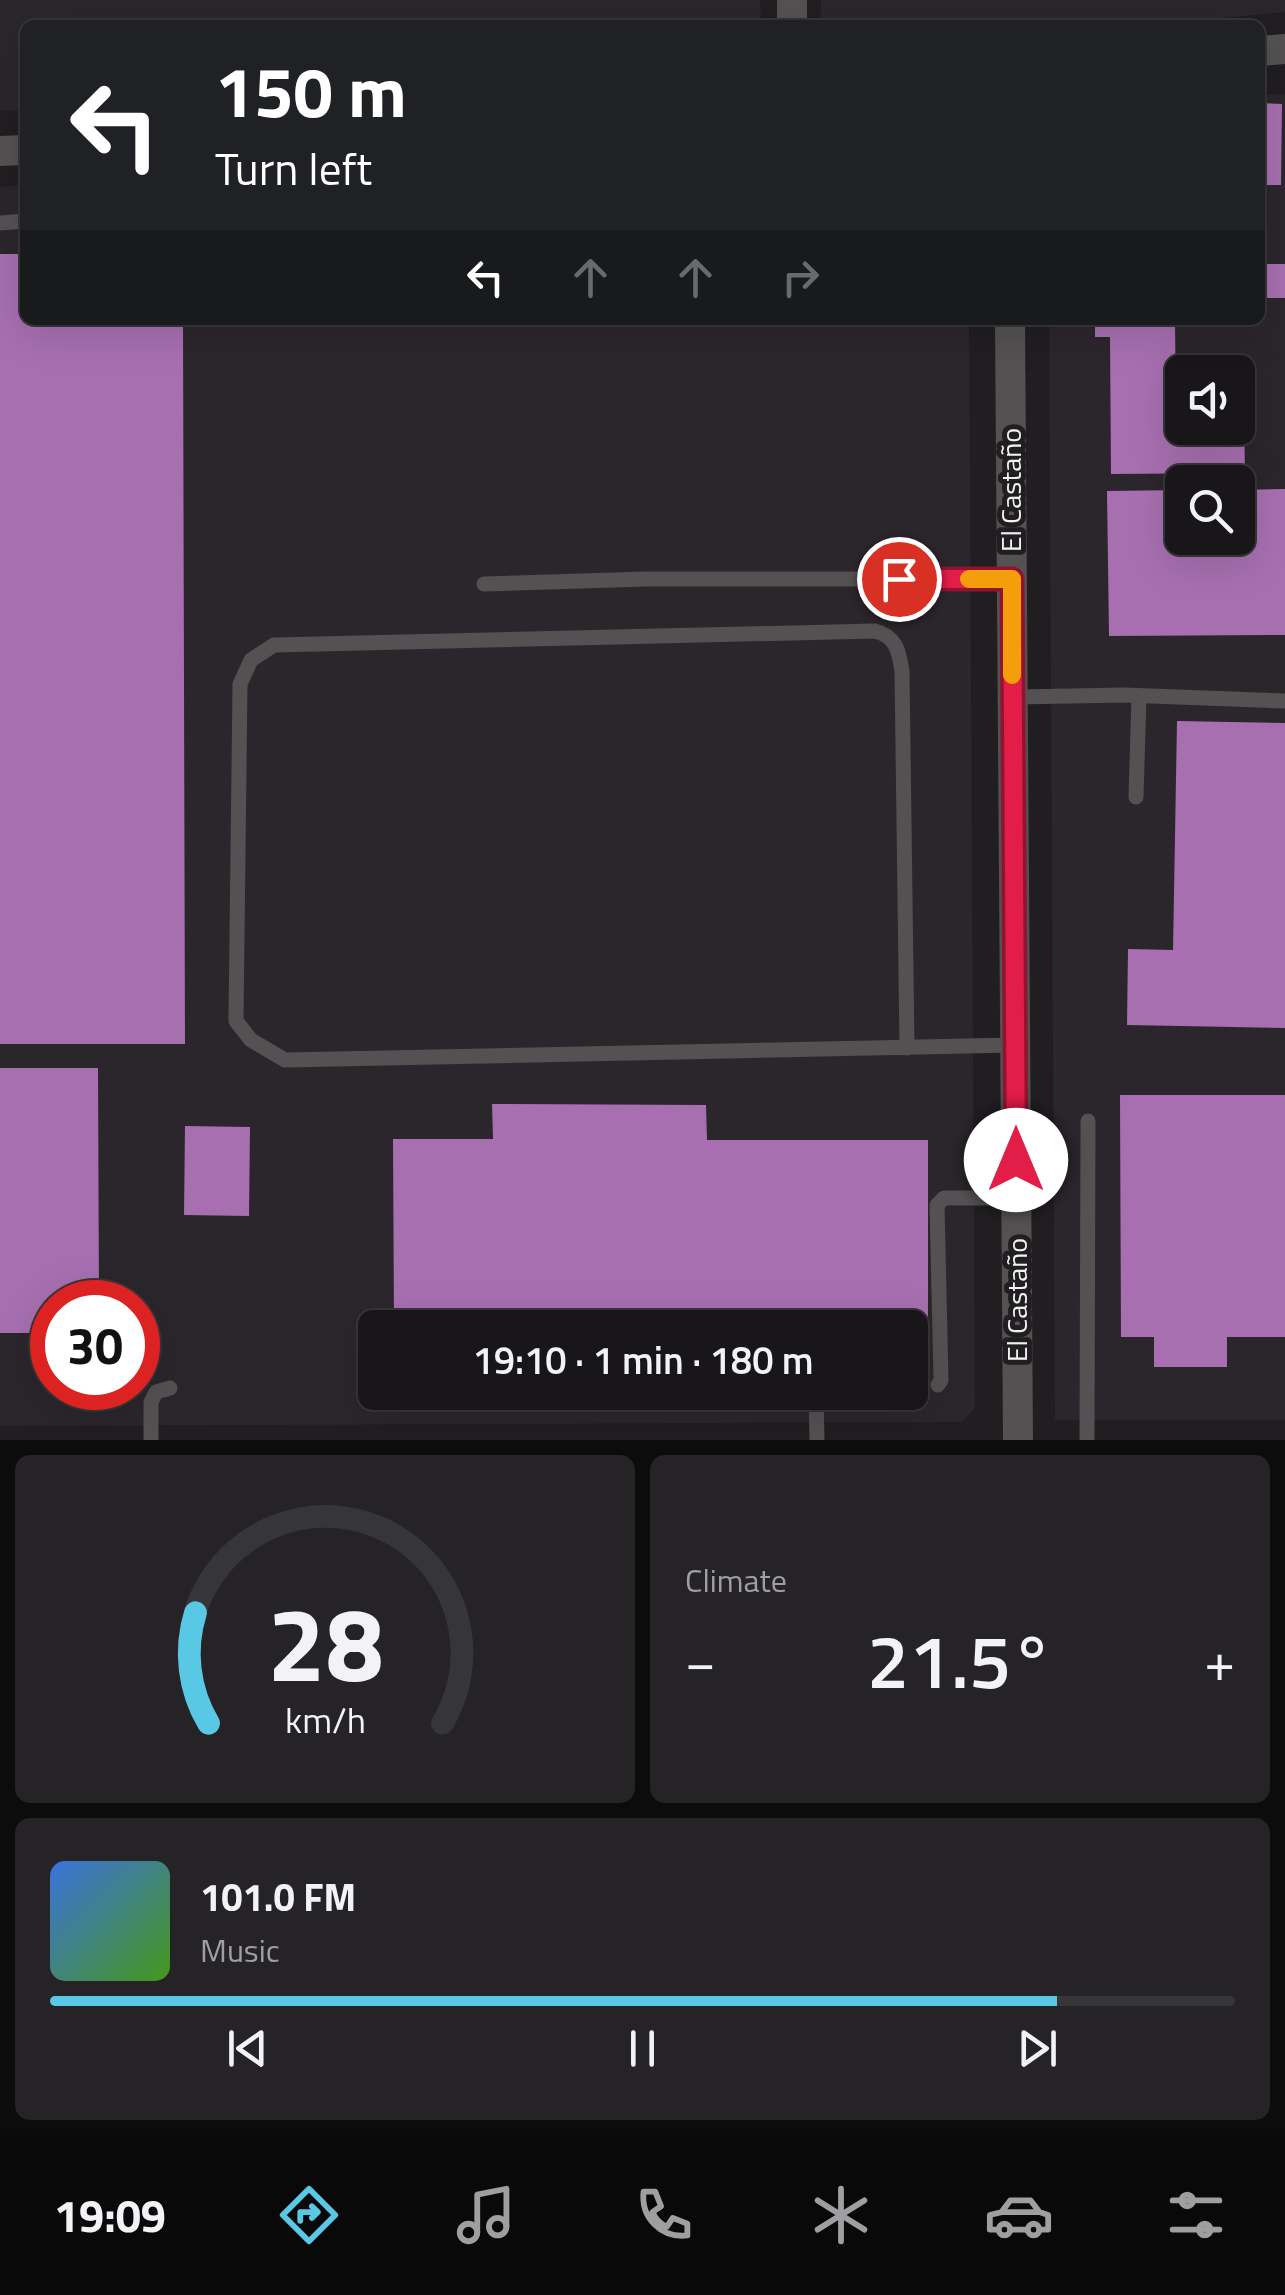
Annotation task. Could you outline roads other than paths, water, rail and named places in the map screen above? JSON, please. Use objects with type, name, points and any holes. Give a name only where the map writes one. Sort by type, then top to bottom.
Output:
[{"type":"street","name":"El Castaño","points":[[1010,325],[1018,1440]]},
{"type":"lane","points":[[484,584],[1012,579]]},
{"type":"lane","points":[[907,1048],[902,670],[898,647],[886,634],[875,631],[274,645],[251,660],[240,684],[236,1021],[251,1040],[285,1060],[907,1048],[1015,1045]]},
{"type":"lane","points":[[1136,797],[1139,696]]},
{"type":"lane","points":[[1012,697],[1285,700]]},
{"type":"lane","points":[[1087,1440],[1088,1121]]},
{"type":"lane","points":[[938,1386],[941,1380],[937,1205],[944,1198],[1016,1198]]},
{"type":"lane","points":[[150,1440],[151,1402],[156,1392],[170,1388]]},
{"type":"lane","points":[[816,1410],[817,1440]]}]
